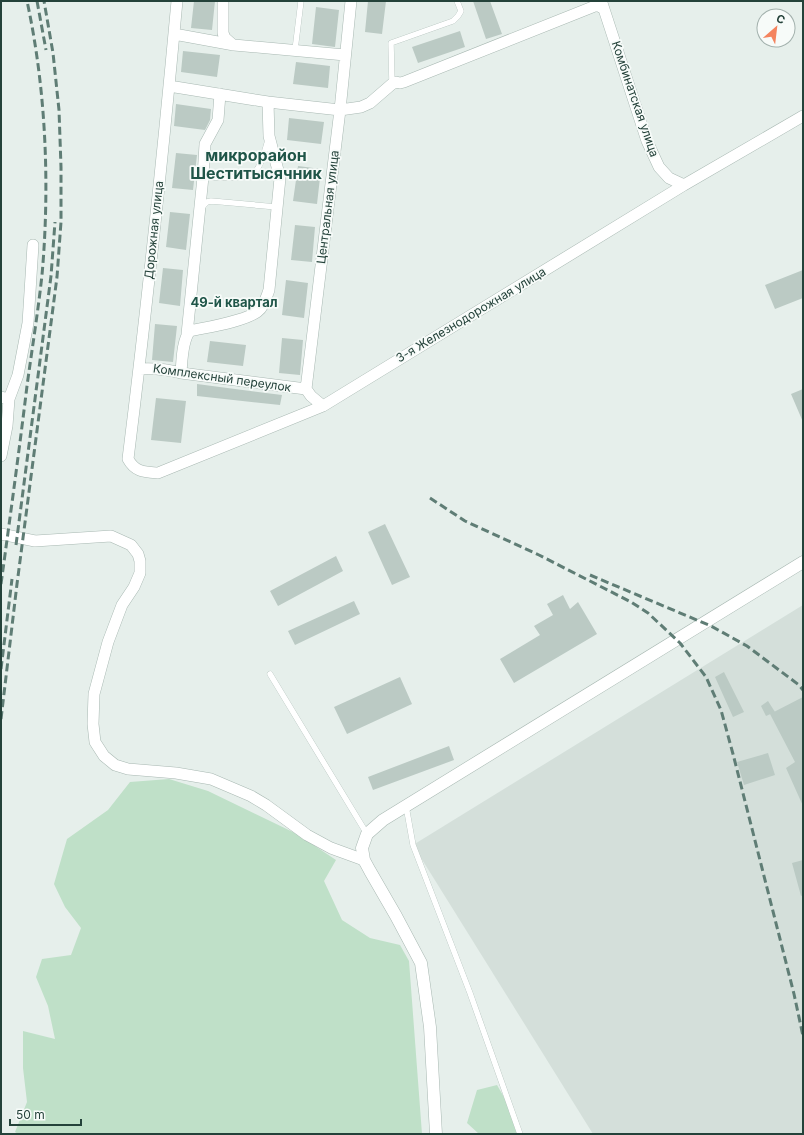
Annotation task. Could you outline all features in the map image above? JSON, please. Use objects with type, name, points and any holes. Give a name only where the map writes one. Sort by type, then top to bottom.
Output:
[{"type":"street","name":"Дорожная улица","points":[[128,459],[139,369],[177,1]]},
{"type":"street","points":[[223,1],[222,33],[225,38],[234,45]]},
{"type":"street","name":"Центральная улица","points":[[306,389],[340,110],[351,1]]},
{"type":"street","points":[[169,86],[268,102],[340,110],[361,107],[396,82],[404,82],[595,6],[603,5]]},
{"type":"street","name":"Комбинатская улица","points":[[603,5],[647,141],[659,167],[669,178],[684,185]]},
{"type":"street","points":[[174,34],[234,45],[345,55]]},
{"type":"street","points":[[181,373],[187,334],[205,144],[218,120],[220,94]]},
{"type":"street","points":[[187,334],[190,331],[237,320],[256,312],[265,302],[269,290],[280,178],[269,136],[268,102]]},
{"type":"street","name":"3-я Железнодорожная улица","points":[[128,459],[135,469],[158,473],[323,406],[684,185],[803,116]]},
{"type":"street","points":[[1,456],[7,426],[5,398],[18,376],[28,323],[33,245]]},
{"type":"street","name":"Комплексный переулок","points":[[139,369],[167,369],[181,373],[306,389]]},
{"type":"street","points":[[306,389],[311,396],[323,406]]},
{"type":"street","points":[[1,534],[35,541],[111,536],[131,545],[138,554],[140,561],[140,573],[134,587],[122,606],[108,642],[94,694],[93,724],[95,742],[104,756],[115,765],[128,769],[176,773],[211,779],[251,796],[307,835],[331,848],[364,860]]},
{"type":"street","points":[[436,1134],[430,1026],[421,963],[364,860],[362,848],[366,834],[382,820],[803,562]]},
{"type":"lane","points":[[295,50],[301,1]]},
{"type":"lane","points":[[392,84],[391,43],[453,21],[458,16],[460,11],[457,1]]},
{"type":"lane","points":[[203,176],[229,178],[252,174],[259,166],[269,136]]},
{"type":"lane","points":[[199,210],[204,204],[211,201],[277,207]]},
{"type":"lane","points":[[270,674],[366,834]]},
{"type":"lane","points":[[406,806],[413,845],[470,993],[520,1134]]},
{"type":"shaded area","points":[[803,605],[803,1134],[593,1134],[413,845]]},
{"type":"green space","points":[[169,779],[208,791],[297,834],[336,860],[324,881],[342,920],[370,938],[400,945],[409,961],[422,1134],[18,1134],[15,1132],[27,1102],[23,1068],[23,1031],[55,1039],[48,1006],[36,977],[42,959],[71,955],[81,928],[65,907],[54,884],[67,839],[108,810],[130,782]]},
{"type":"green space","points":[[497,1085],[519,1123],[519,1134],[479,1134],[467,1123],[477,1090]]},
{"type":"building","points":[[194,1],[215,1],[212,30],[191,28]]},
{"type":"building","points":[[368,1],[386,1],[382,34],[365,32]]},
{"type":"building","points":[[473,1],[490,1],[502,34],[486,39]]},
{"type":"building","points":[[316,7],[339,10],[335,47],[312,44]]},
{"type":"building","points":[[460,31],[465,47],[418,63],[412,47]]},
{"type":"building","points":[[183,51],[220,55],[217,77],[181,72]]},
{"type":"building","points":[[296,62],[330,66],[328,88],[293,84]]},
{"type":"building","points":[[176,104],[211,109],[210,120],[205,130],[174,126]]},
{"type":"building","points":[[289,118],[324,122],[321,144],[287,140]]},
{"type":"building","points":[[176,153],[197,155],[193,190],[172,188]]},
{"type":"building","points":[[298,166],[321,169],[317,204],[293,201]]},
{"type":"building","points":[[170,212],[190,214],[186,250],[166,247]]},
{"type":"building","points":[[295,225],[315,227],[312,262],[291,260]]},
{"type":"building","points":[[163,268],[183,270],[180,306],[159,303]]},
{"type":"building","points":[[803,270],[803,298],[775,309],[765,285]]},
{"type":"building","points":[[286,280],[308,283],[304,318],[282,315]]},
{"type":"building","points":[[155,324],[177,326],[173,362],[152,360]]},
{"type":"building","points":[[282,338],[303,340],[300,375],[279,373]]},
{"type":"building","points":[[210,341],[246,345],[243,366],[207,362]]},
{"type":"building","points":[[197,384],[282,395],[280,405],[197,396]]},
{"type":"building","points":[[803,389],[803,422],[791,394]]},
{"type":"building","points":[[156,398],[186,401],[181,443],[151,440]]},
{"type":"building","points":[[385,524],[410,577],[392,585],[368,532]]},
{"type":"building","points":[[336,556],[343,571],[278,606],[270,591]]},
{"type":"building","points":[[563,595],[570,609],[578,602],[597,634],[514,683],[500,659],[540,635],[534,626],[553,615],[547,604]]},
{"type":"building","points":[[354,601],[360,614],[295,645],[288,631]]},
{"type":"building","points":[[724,672],[744,712],[733,717],[715,677]]},
{"type":"building","points":[[400,677],[412,704],[347,734],[334,707]]},
{"type":"building","points":[[803,697],[803,806],[786,768],[795,762],[770,714]]},
{"type":"building","points":[[768,701],[775,712],[766,716],[761,706]]},
{"type":"building","points":[[449,746],[454,760],[373,790],[368,777]]},
{"type":"building","points":[[768,753],[775,775],[744,785],[737,762]]},
{"type":"building","points":[[803,860],[803,895],[801,896],[792,863]]},
{"type":"railway","points":[[1,584],[39,303],[46,207],[45,137],[42,103],[27,1]]},
{"type":"railway","points":[[37,1],[46,50]]},
{"type":"railway","points":[[1,719],[57,277],[61,222],[59,110],[53,53],[44,1]]},
{"type":"railway","points":[[16,545],[51,276],[55,222]]},
{"type":"railway","points":[[430,498],[465,521],[539,555],[631,602],[648,613],[680,643],[706,677],[721,710],[733,754],[794,994],[803,1036]]},
{"type":"railway","points":[[590,575],[711,626],[747,646],[799,685],[803,690]]},
{"type":"railway","points":[[1,669],[12,579]]},
{"type":"district","name":"микрорайон Шеститысячник","points":[[256,164]]},
{"type":"district","name":"49-й квартал","points":[[234,302]]}]
